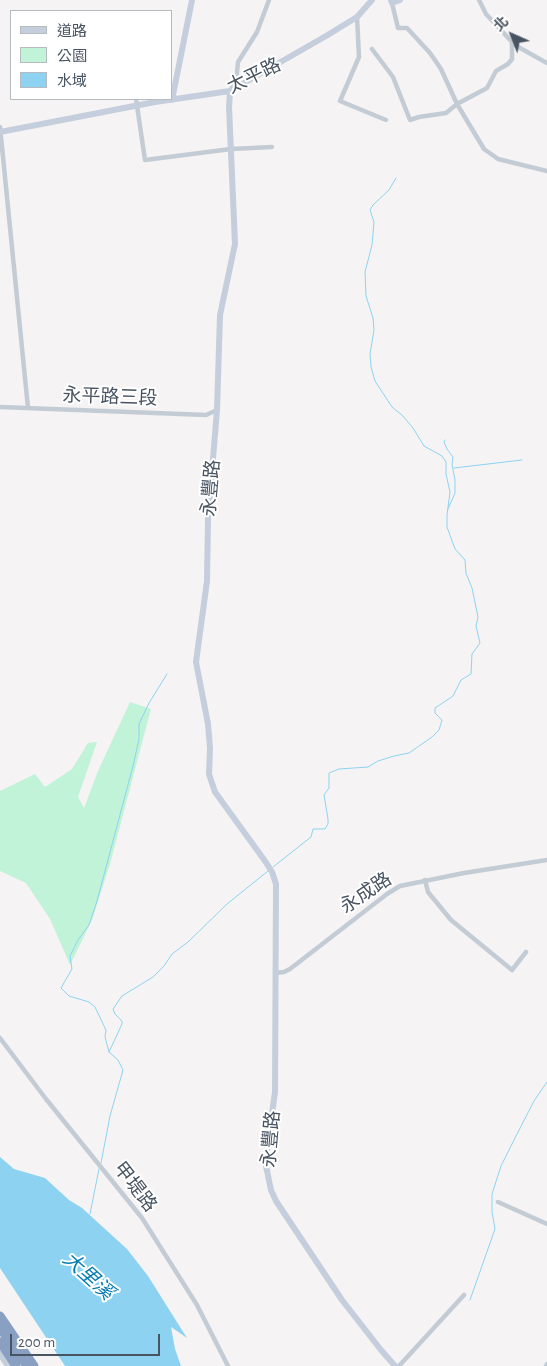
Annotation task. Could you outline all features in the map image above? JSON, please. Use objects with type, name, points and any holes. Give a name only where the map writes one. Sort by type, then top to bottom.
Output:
[{"type":"highway","points":[[0,1316],[32,1366]]},
{"type":"highway","points":[[0,1328],[26,1366]]},
{"type":"highway","points":[[0,1342],[16,1366]]},
{"type":"street","points":[[172,100],[192,0]]},
{"type":"street","points":[[230,91],[236,82],[238,62],[257,32],[269,0]]},
{"type":"street","name":"太平路","points":[[0,132],[230,91],[304,50],[357,17],[372,0]]},
{"type":"street","points":[[400,0],[391,2],[398,28],[407,28],[427,49],[441,70],[457,104],[484,149],[498,159],[547,171]]},
{"type":"street","points":[[479,0],[486,14],[513,44],[547,63]]},
{"type":"street","points":[[357,17],[359,57],[340,101],[386,120]]},
{"type":"street","points":[[372,48],[393,77],[410,120],[446,113],[457,104],[490,86],[496,72],[510,62],[513,44]]},
{"type":"street","name":"永豐路","points":[[230,91],[229,107],[235,244],[220,315],[217,410],[208,519],[207,581],[196,667],[208,724],[210,748],[209,774],[212,787],[270,869],[276,892],[274,1104],[266,1166],[271,1190],[276,1201],[342,1300],[376,1344],[397,1366]]},
{"type":"street","points":[[136,100],[145,160],[231,149],[272,147]]},
{"type":"street","points":[[0,127],[28,408]]},
{"type":"street","name":"永平路三段","points":[[0,408],[206,415],[217,410]]},
{"type":"street","name":"永成路","points":[[276,973],[290,969],[394,889],[425,880],[547,860]]},
{"type":"street","points":[[425,880],[428,892],[451,920],[512,970],[526,952]]},
{"type":"street","name":"甲堤路","points":[[0,1038],[142,1218],[175,1268],[212,1331],[228,1366]]},
{"type":"street","points":[[498,1202],[547,1224]]},
{"type":"street","points":[[397,1366],[464,1295]]},
{"type":"street","points":[[0,1324],[32,1366]]},
{"type":"street","points":[[0,1354],[8,1366]]},
{"type":"green space","points":[[130,702],[151,709],[110,864],[92,920],[70,965],[50,919],[26,883],[0,871],[0,791],[35,774],[45,787],[72,769],[88,743],[97,742],[78,797],[84,808],[98,771]]},
{"type":"water","name":"大里溪","points":[[0,1157],[14,1169],[45,1178],[69,1200],[82,1208],[127,1249],[148,1276],[187,1338],[171,1327],[175,1349],[181,1366],[65,1366],[0,1268]]},
{"type":"waterway","points":[[273,867],[311,837],[313,829],[325,829],[328,824],[324,795],[329,788],[329,773],[339,769],[368,767],[378,761],[409,753],[439,730],[442,720],[435,713],[435,708],[453,696],[461,680],[471,674],[472,654],[480,643],[476,626],[478,617],[472,588],[466,573],[465,560],[455,549],[447,527],[450,492],[446,474],[446,462],[442,456],[424,446],[413,428],[392,407],[375,381],[371,367],[370,354],[374,330],[373,318],[366,296],[365,272],[372,245],[374,222],[370,210],[389,190],[396,178]]},
{"type":"waterway","points":[[445,440],[447,449],[453,457],[452,464],[455,480],[455,493],[448,509]]},
{"type":"waterway","points":[[454,468],[522,460]]},
{"type":"waterway","points":[[101,1163],[110,1116],[123,1070],[118,1060],[109,1052],[105,1037],[106,1030],[95,1007],[89,1002],[69,996],[61,988],[72,969],[70,956],[78,940],[89,925],[97,901],[133,766],[139,739],[139,724],[149,703],[167,674]]},
{"type":"waterway","points":[[109,1052],[122,1024],[122,1021],[113,1009],[122,996],[153,977],[172,954],[188,942],[227,904],[268,871]]},
{"type":"waterway","points":[[470,1300],[495,1229],[492,1212],[492,1194],[501,1166],[534,1101],[547,1082]]},
{"type":"waterway","points":[[90,1214],[99,1169]]}]
